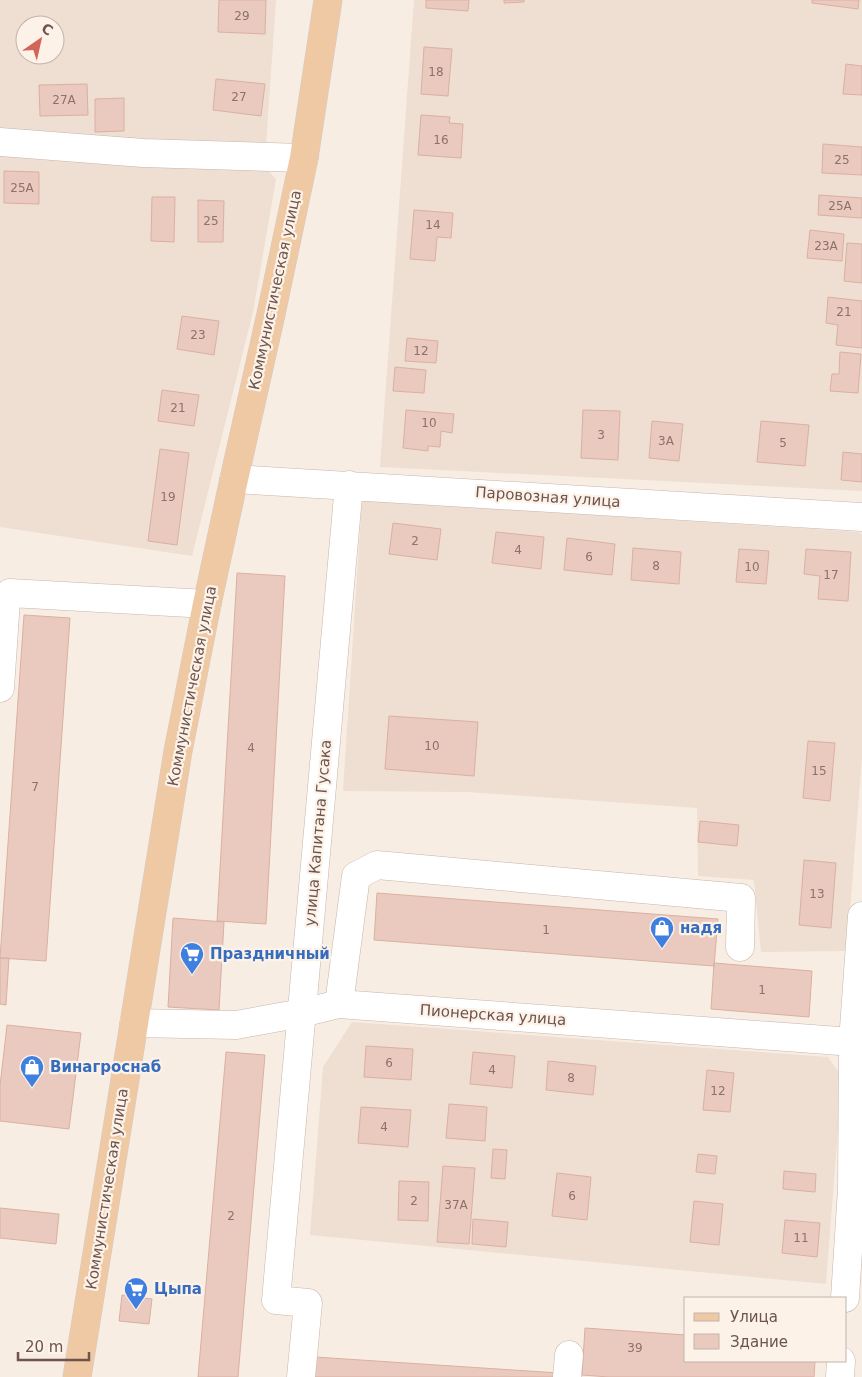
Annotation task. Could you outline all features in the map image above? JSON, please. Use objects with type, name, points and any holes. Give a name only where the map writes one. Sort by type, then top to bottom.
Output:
[{"type":"main road","name":"Коммунистическая улица","points":[[77,1377],[178,751],[207,604],[304,158],[328,0]]},
{"type":"street","points":[[0,142],[143,153],[304,158]]},
{"type":"street","name":"Паровозная улица","points":[[234,479],[862,517]]},
{"type":"street","name":"улица Капитана Гусака","points":[[301,1377],[308,1303],[276,1300],[349,485]]},
{"type":"street","points":[[0,688],[6,600],[10,593],[207,604]]},
{"type":"street","points":[[339,1004],[356,876],[377,865],[741,898],[740,947]]},
{"type":"street","points":[[845,1297],[857,1189],[853,1042],[862,916]]},
{"type":"street","name":"Пионерская улица","points":[[134,1023],[236,1025],[339,1004],[853,1042]]},
{"type":"street","points":[[840,1377],[841,1362]]},
{"type":"shaded area","points":[[0,0],[276,0],[266,145],[0,136]]},
{"type":"shaded area","points":[[414,0],[862,0],[862,491],[380,467]]},
{"type":"shaded area","points":[[0,152],[264,166],[276,179],[253,312],[192,556],[0,527]]},
{"type":"shaded area","points":[[362,500],[859,532],[862,535],[862,757],[847,951],[761,952],[754,880],[698,876],[697,808],[467,792],[343,791]]},
{"type":"shaded area","points":[[352,1022],[828,1057],[842,1077],[826,1284],[310,1235],[323,1067]]},
{"type":"building","points":[[219,0],[266,0],[265,34],[218,32]]},
{"type":"building","points":[[426,0],[469,0],[468,11],[426,8]]},
{"type":"building","points":[[504,0],[524,0],[524,2],[504,3]]},
{"type":"building","points":[[812,0],[859,0],[858,9],[812,3]]},
{"type":"building","points":[[424,47],[452,49],[448,96],[421,94]]},
{"type":"building","points":[[846,64],[862,66],[862,95],[843,94]]},
{"type":"building","points":[[216,79],[265,84],[261,116],[213,110]]},
{"type":"building","points":[[87,84],[88,115],[40,116],[39,85]]},
{"type":"building","points":[[124,98],[124,131],[95,132],[95,99]]},
{"type":"building","points":[[421,115],[450,117],[449,123],[463,124],[461,158],[418,155]]},
{"type":"building","points":[[823,144],[862,147],[862,175],[822,173]]},
{"type":"building","points":[[4,171],[39,172],[39,204],[4,203]]},
{"type":"building","points":[[819,195],[862,198],[862,218],[818,215]]},
{"type":"building","points":[[152,197],[175,197],[174,242],[151,241]]},
{"type":"building","points":[[198,200],[224,201],[223,242],[198,242]]},
{"type":"building","points":[[414,210],[453,213],[451,238],[437,237],[435,261],[410,259]]},
{"type":"building","points":[[810,230],[844,234],[842,261],[807,258]]},
{"type":"building","points":[[847,243],[862,244],[862,283],[844,281]]},
{"type":"building","points":[[828,297],[862,301],[862,348],[836,345],[838,325],[826,323]]},
{"type":"building","points":[[182,316],[219,321],[214,355],[177,349]]},
{"type":"building","points":[[407,338],[438,341],[436,363],[405,361]]},
{"type":"building","points":[[840,352],[861,354],[858,393],[830,391],[832,374],[839,374]]},
{"type":"building","points":[[395,367],[426,370],[424,393],[393,391]]},
{"type":"building","points":[[162,390],[199,395],[194,426],[158,421]]},
{"type":"building","points":[[406,410],[454,414],[452,433],[441,431],[440,447],[428,446],[428,451],[403,448]]},
{"type":"building","points":[[583,410],[620,411],[618,460],[581,458]]},
{"type":"building","points":[[652,421],[683,424],[679,461],[649,458]]},
{"type":"building","points":[[761,421],[809,425],[805,466],[757,462]]},
{"type":"building","points":[[160,449],[189,453],[177,545],[148,541]]},
{"type":"building","points":[[843,452],[862,454],[862,482],[841,480]]},
{"type":"building","points":[[393,523],[441,529],[437,560],[389,554]]},
{"type":"building","points":[[496,532],[544,537],[541,569],[492,563]]},
{"type":"building","points":[[567,538],[615,544],[612,575],[564,570]]},
{"type":"building","points":[[633,548],[681,552],[679,584],[631,580]]},
{"type":"building","points":[[739,549],[769,551],[766,584],[736,582]]},
{"type":"building","points":[[806,549],[851,552],[848,601],[818,599],[820,576],[804,574]]},
{"type":"building","points":[[237,573],[285,576],[266,924],[217,921]]},
{"type":"building","points":[[24,615],[70,618],[46,961],[0,958]]},
{"type":"building","points":[[389,716],[478,722],[474,776],[385,769]]},
{"type":"building","points":[[808,741],[835,743],[830,801],[803,798]]},
{"type":"building","points":[[700,821],[739,825],[737,846],[698,842]]},
{"type":"building","points":[[804,860],[836,863],[831,928],[799,925]]},
{"type":"building","points":[[377,893],[718,919],[714,966],[374,940]]},
{"type":"building","points":[[173,918],[224,922],[219,1010],[168,1007]]},
{"type":"building","points":[[0,958],[9,958],[6,1005],[0,1004]]},
{"type":"building","points":[[714,963],[812,971],[809,1017],[711,1009]]},
{"type":"building","points":[[7,1025],[81,1033],[69,1129],[0,1121],[0,1086]]},
{"type":"building","points":[[366,1046],[413,1049],[411,1080],[364,1077]]},
{"type":"building","points":[[226,1052],[265,1055],[238,1377],[198,1377]]},
{"type":"building","points":[[473,1052],[515,1056],[512,1088],[470,1084]]},
{"type":"building","points":[[548,1061],[596,1066],[593,1095],[546,1090]]},
{"type":"building","points":[[707,1070],[734,1073],[730,1112],[703,1110]]},
{"type":"building","points":[[449,1104],[487,1107],[485,1141],[446,1138]]},
{"type":"building","points":[[361,1107],[411,1110],[408,1147],[358,1143]]},
{"type":"building","points":[[493,1149],[507,1150],[505,1179],[491,1178]]},
{"type":"building","points":[[698,1154],[717,1156],[715,1174],[696,1172]]},
{"type":"building","points":[[443,1166],[475,1168],[469,1244],[437,1242]]},
{"type":"building","points":[[784,1171],[816,1174],[815,1192],[783,1189]]},
{"type":"building","points":[[557,1173],[591,1177],[587,1220],[552,1216]]},
{"type":"building","points":[[399,1181],[429,1182],[428,1221],[398,1220]]},
{"type":"building","points":[[694,1201],[723,1204],[719,1245],[690,1242]]},
{"type":"building","points":[[0,1208],[59,1214],[56,1244],[0,1238]]},
{"type":"building","points":[[473,1219],[508,1222],[506,1247],[472,1244]]},
{"type":"building","points":[[785,1220],[820,1223],[817,1257],[782,1253]]},
{"type":"building","name":"Цыпа","points":[[122,1295],[152,1299],[149,1324],[119,1321]]},
{"type":"building","points":[[585,1328],[684,1335],[684,1362],[815,1362],[814,1377],[609,1377],[582,1375]]},
{"type":"building","points":[[315,1357],[559,1373],[558,1377],[313,1377]]},
{"type":"place","name":"надя","points":[[662,949]]},
{"type":"place","name":"Праздничный","points":[[192,975]]},
{"type":"place","name":"Винагроснаб","points":[[32,1088]]},
{"type":"place","name":"Цыпа","points":[[136,1310]]}]
